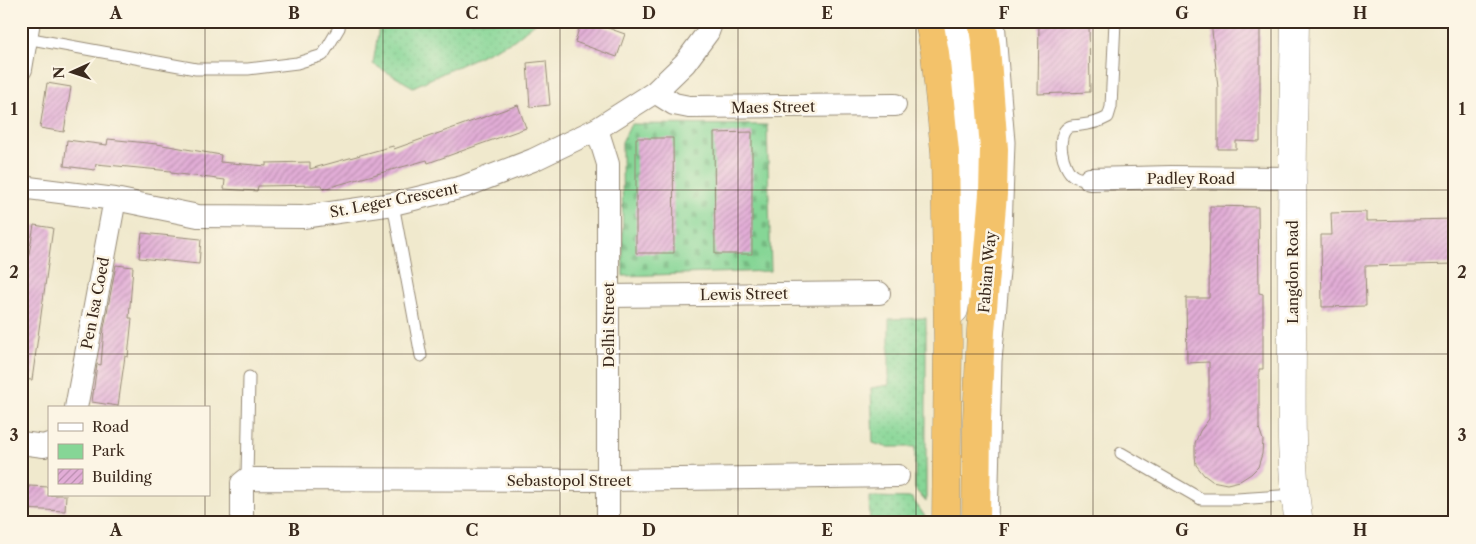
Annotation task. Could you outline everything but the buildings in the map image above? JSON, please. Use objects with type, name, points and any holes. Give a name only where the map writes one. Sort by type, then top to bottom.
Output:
[{"type":"highway","points":[[929,21],[945,152],[948,343],[946,523]]},
{"type":"highway","name":"Fabian Way","points":[[976,523],[977,420],[981,330],[994,176],[986,47],[982,21]]},
{"type":"street","name":"St. Leger Crescent","points":[[21,187],[115,199],[198,216],[303,217],[393,204],[463,187],[534,160],[597,129],[655,92],[685,63],[708,32],[712,21]]},
{"type":"street","points":[[948,343],[961,269],[969,189],[964,96],[955,21]]},
{"type":"street","name":"Langdon Road","points":[[1295,21],[1292,178],[1292,414],[1295,495],[1299,523]]},
{"type":"street","points":[[21,69],[28,30]]},
{"type":"street","name":"Maes Street","points":[[655,92],[674,104],[689,108],[895,105]]},
{"type":"street","name":"Delhi Street","points":[[597,129],[608,164],[608,523]]},
{"type":"street","name":"Padley Road","points":[[1090,179],[1171,177],[1292,178]]},
{"type":"street","name":"Pen Isa Coed","points":[[76,406],[115,199]]},
{"type":"street","name":"Lewis Street","points":[[608,296],[879,293]]},
{"type":"street","points":[[21,443],[44,446],[48,444]]},
{"type":"street","name":"Sebastopol Street","points":[[244,481],[609,480],[898,476]]},
{"type":"street","points":[[242,523],[244,481]]},
{"type":"lane","points":[[28,30],[196,69],[248,69],[297,63],[323,55],[339,28],[340,21]]},
{"type":"lane","points":[[992,523],[996,361],[1005,260],[1009,142],[999,21]]},
{"type":"lane","points":[[1090,179],[1074,176],[1067,170],[1061,145],[1063,134],[1070,127],[1099,122],[1108,117],[1111,107],[1115,21]]},
{"type":"lane","points":[[393,204],[421,356]]},
{"type":"lane","points":[[244,481],[249,377]]},
{"type":"lane","points":[[1121,454],[1201,499],[1237,499],[1295,495]]},
{"type":"green space","points":[[380,21],[537,21],[514,40],[413,87],[373,64]]},
{"type":"green space","points":[[631,124],[767,125],[771,271],[623,276],[622,142]]},
{"type":"green space","points":[[926,318],[926,502],[915,489],[915,447],[886,447],[873,443],[871,388],[889,385],[889,319]]},
{"type":"green space","points":[[869,497],[912,498],[926,518],[926,523],[870,523]]}]
